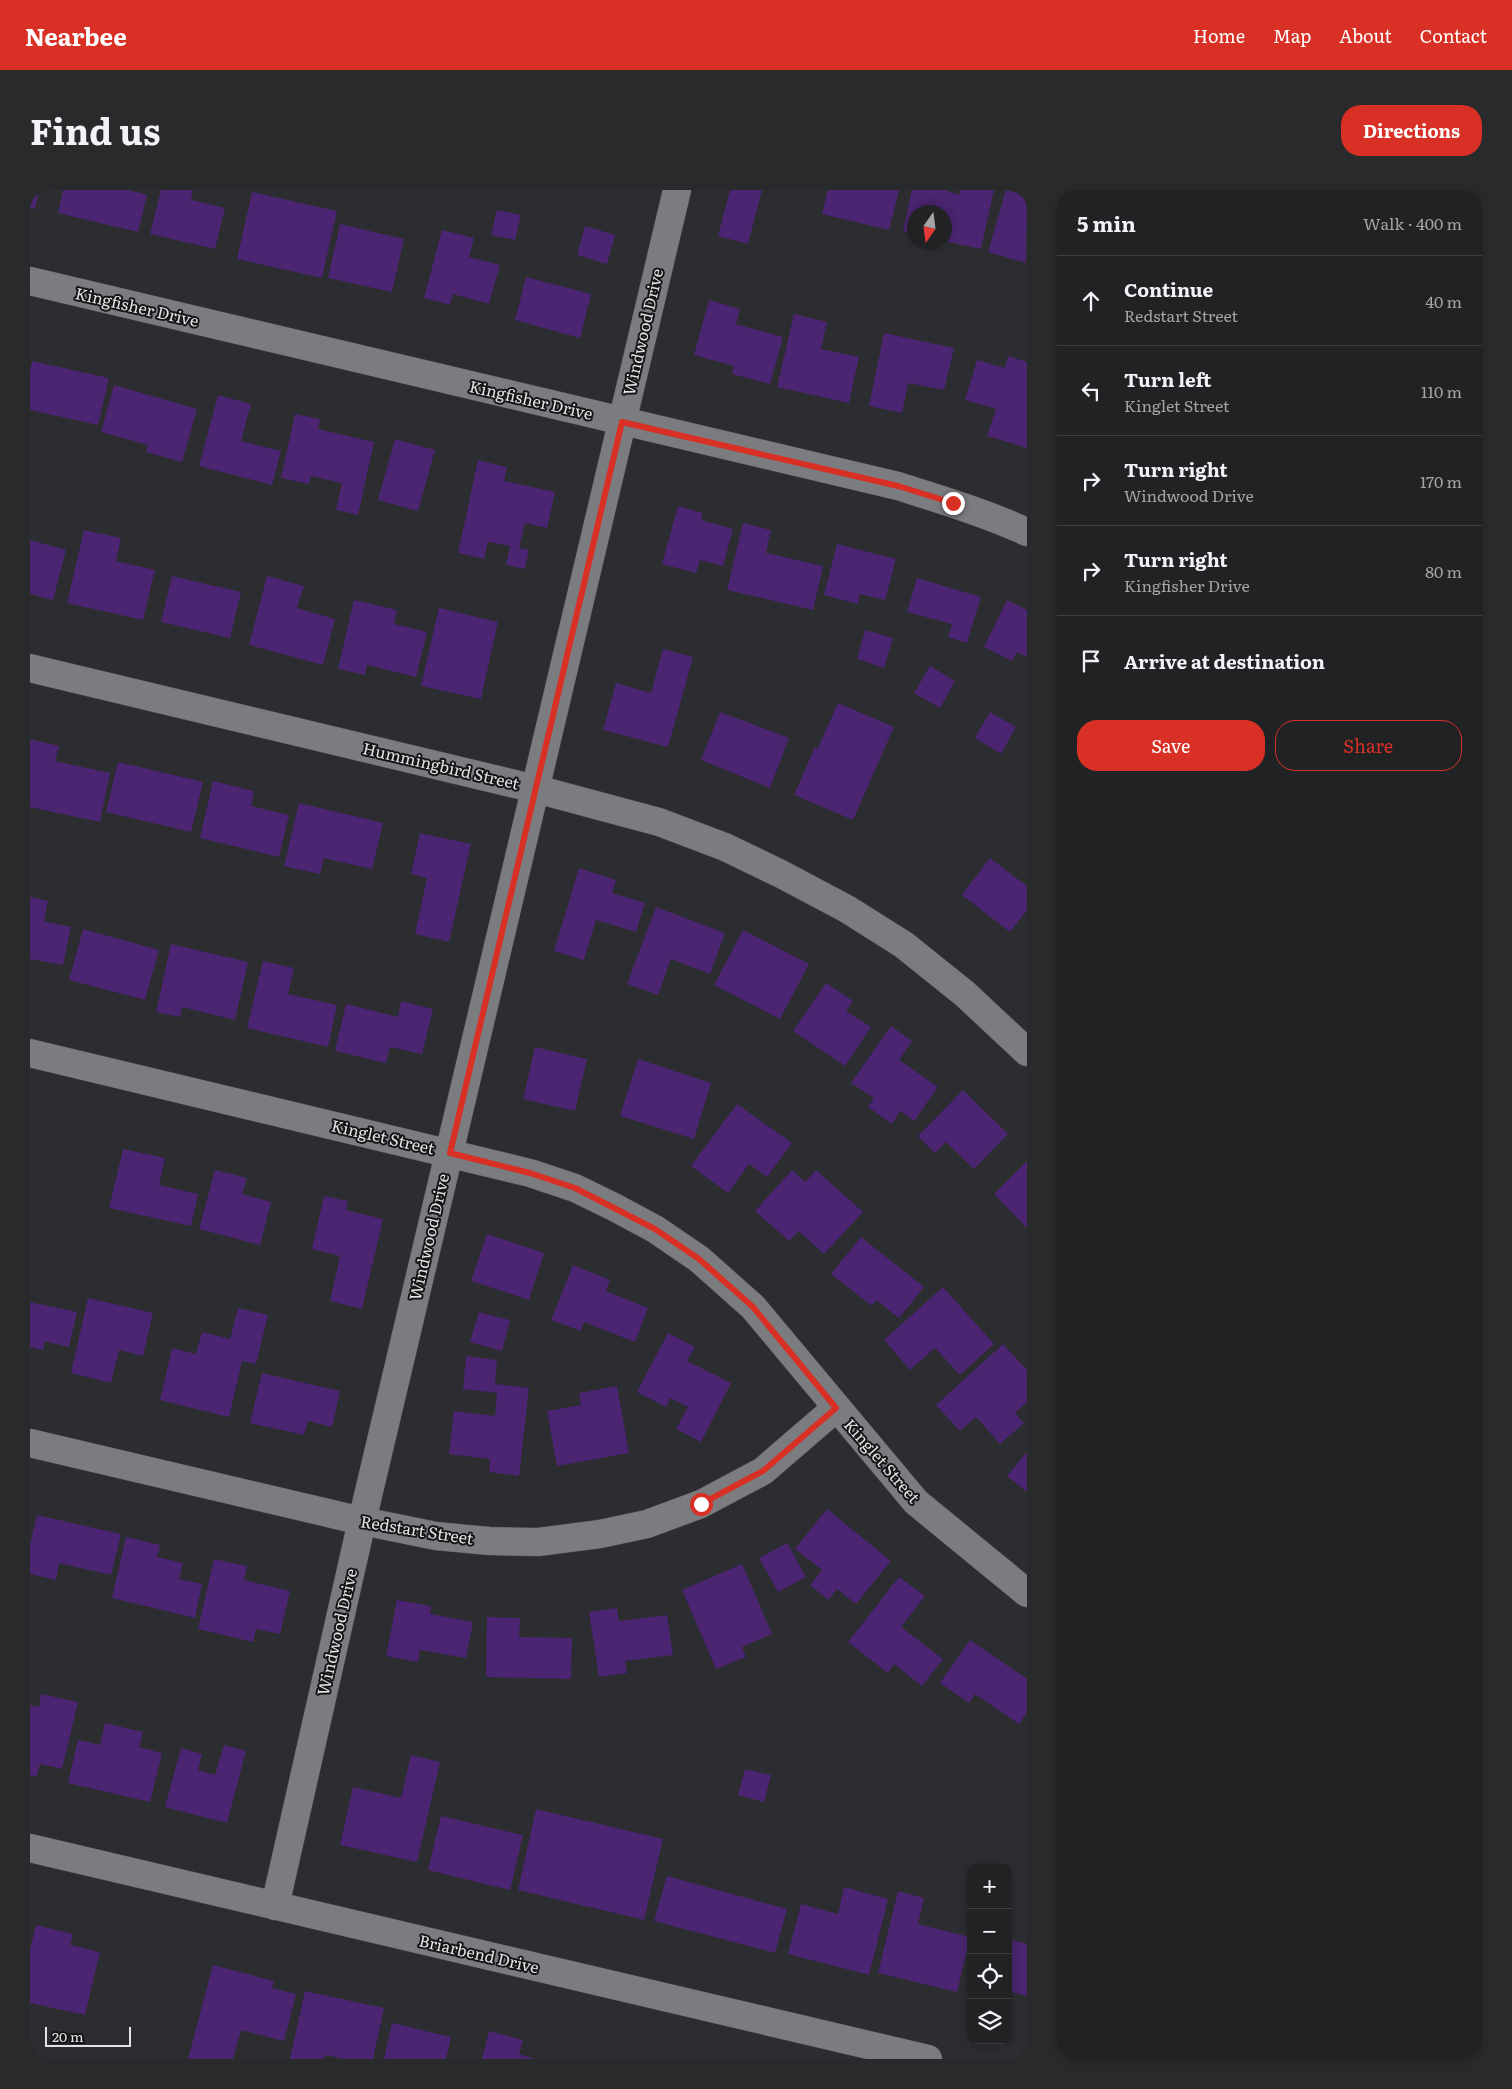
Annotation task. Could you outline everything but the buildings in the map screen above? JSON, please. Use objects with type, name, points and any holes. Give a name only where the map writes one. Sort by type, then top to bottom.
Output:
[{"type":"street","name":"Windwood Drive","points":[[275,1906],[362,1522],[677,190]]},
{"type":"street","name":"Kingfisher Drive","points":[[30,281],[898,486],[953,503],[1027,532]]},
{"type":"street","name":"Hummingbird Street","points":[[30,668],[536,789],[659,822],[725,847],[847,909],[904,945],[965,994],[1027,1052]]},
{"type":"street","name":"Kinglet Street","points":[[30,1054],[530,1173],[575,1188],[655,1229],[699,1259],[753,1307],[916,1502],[1027,1593]]},
{"type":"street","name":"Redstart Street","points":[[30,1443],[362,1522],[436,1536],[489,1541],[538,1542],[600,1534],[647,1524],[701,1504],[763,1471],[836,1408]]},
{"type":"street","name":"Briarbend Drive","points":[[30,1848],[928,2059]]},
{"type":"route","points":[[701,1504],[763,1471],[836,1408],[753,1307],[699,1259],[655,1229],[575,1188],[530,1173],[450,1153],[622,422],[898,486],[953,503]]}]
